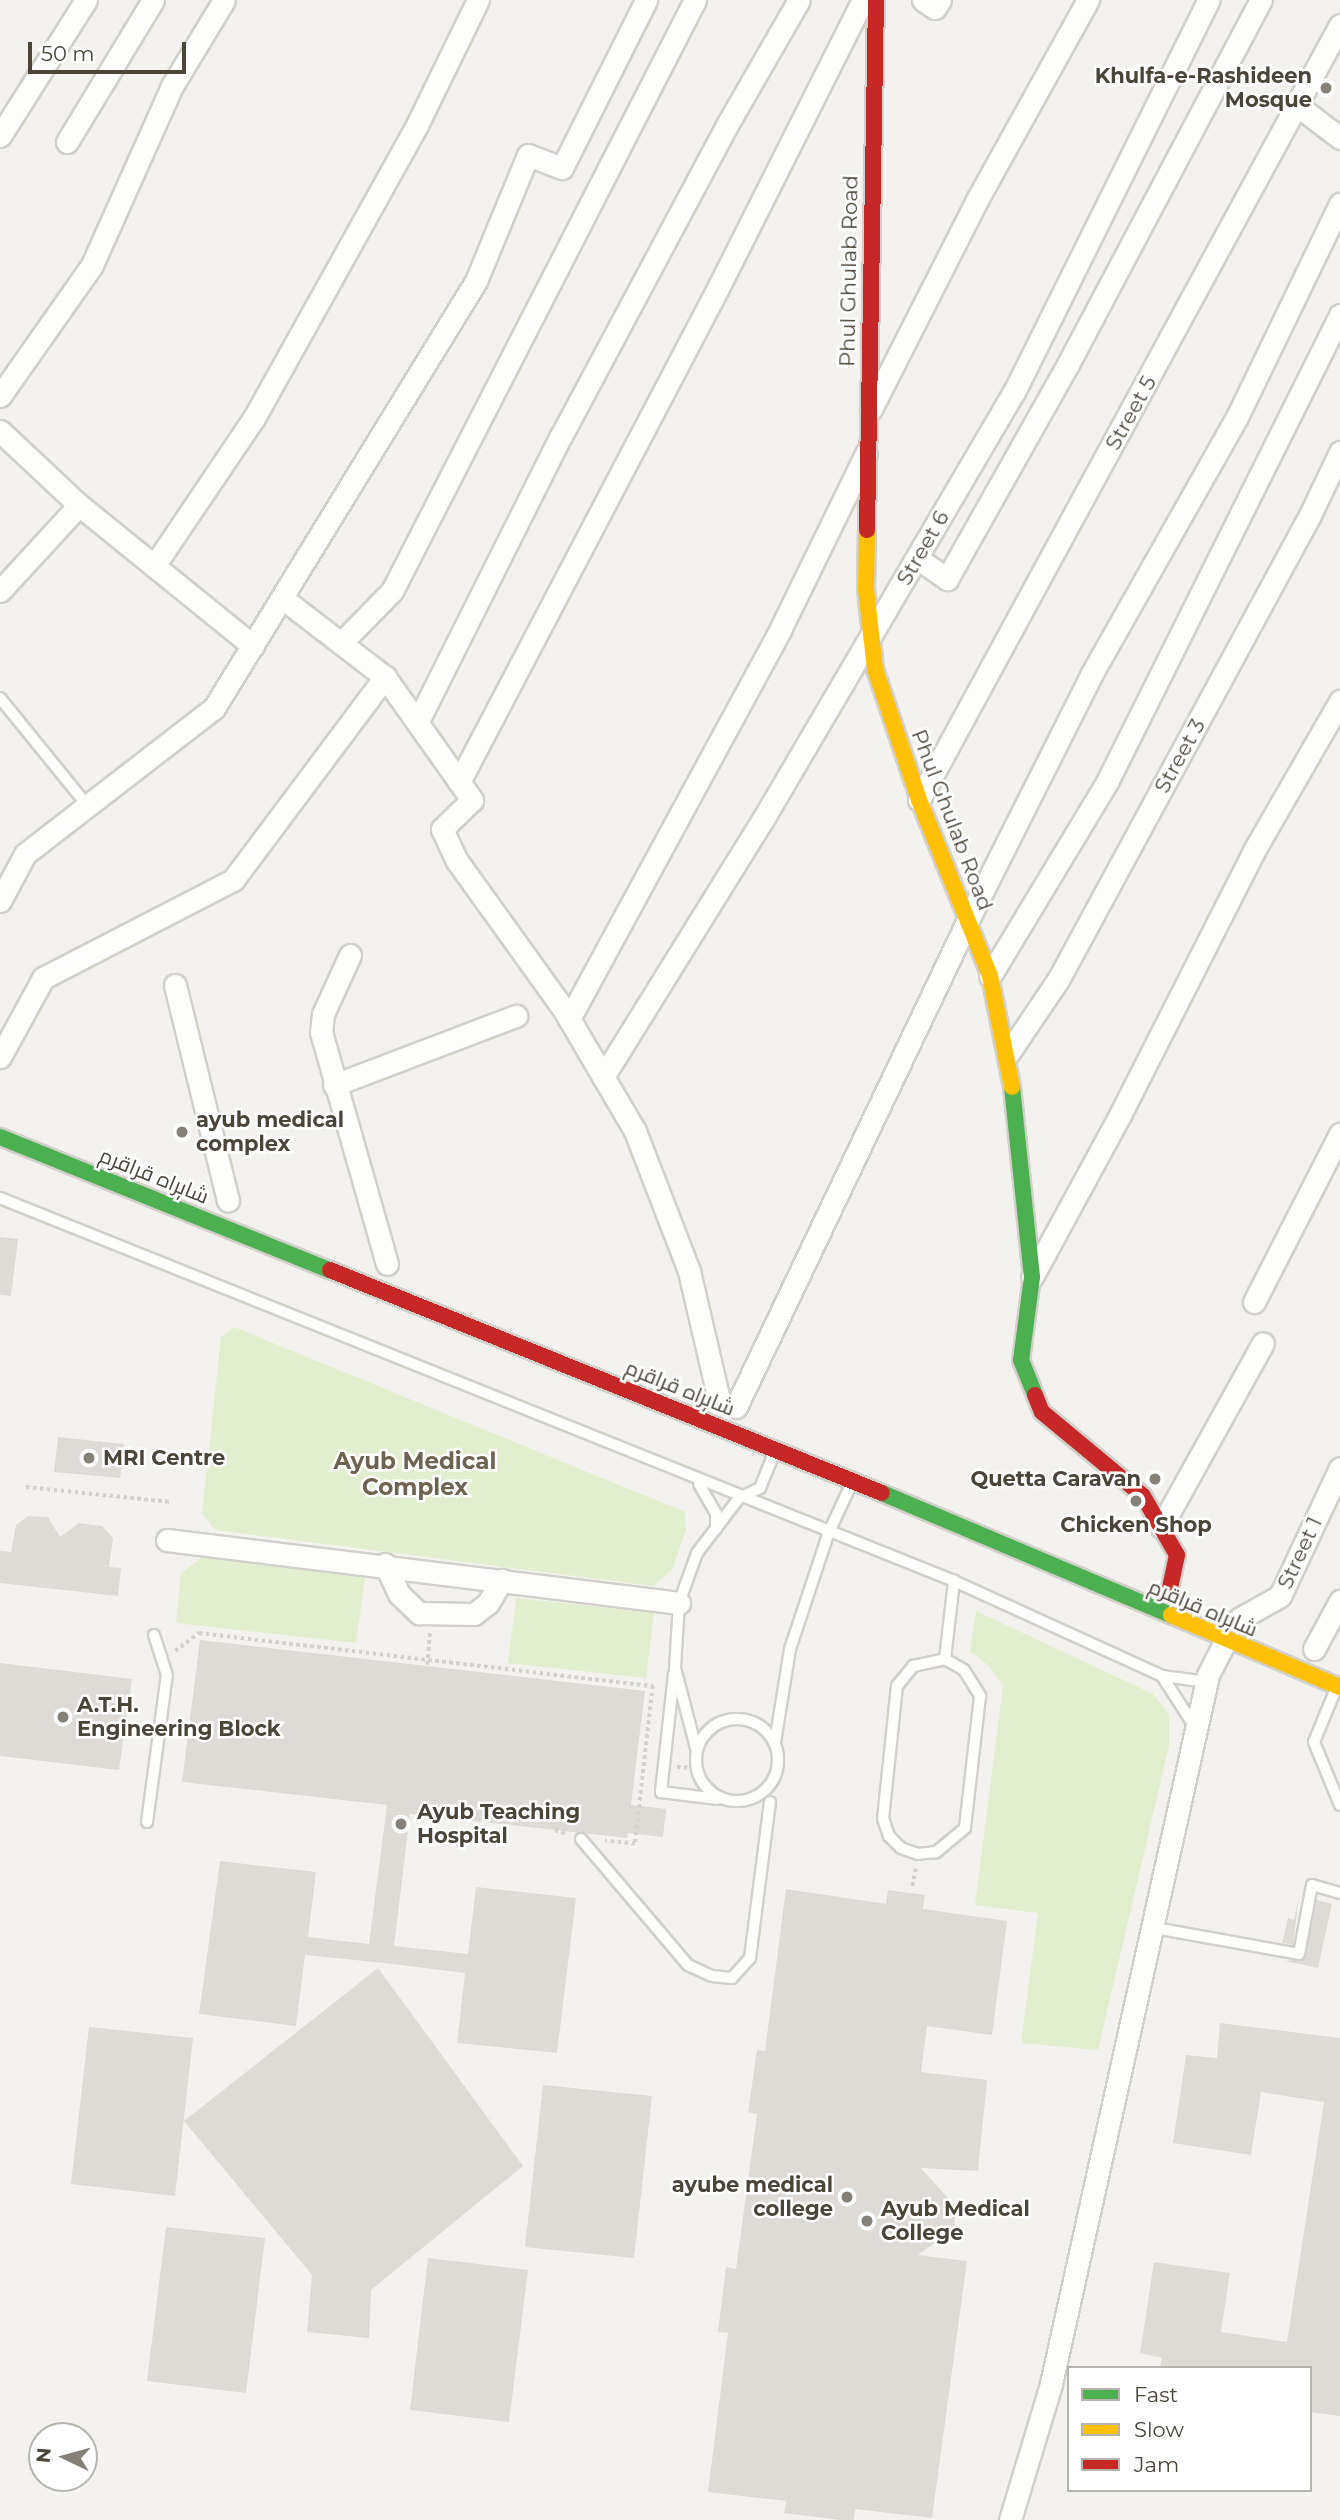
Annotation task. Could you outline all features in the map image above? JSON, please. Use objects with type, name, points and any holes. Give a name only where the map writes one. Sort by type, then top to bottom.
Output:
[{"type":"main road","name":"Phul Ghulab Road","points":[[876,0],[866,589],[875,669],[919,800],[990,976],[1009,1054],[1032,1277],[1021,1360],[1042,1412],[1143,1496],[1177,1555],[1164,1586]]},
{"type":"main road","name":"شاہراہ قراقرم","points":[[0,1137],[853,1481],[1225,1642],[1339,1687]]},
{"type":"main road","name":"شاہراہ قراقرم","points":[[203,1191],[234,1203]]},
{"type":"main road","points":[[362,1254],[409,1273]]},
{"type":"main road","name":"شاہراہ قراقرم","points":[[697,1391],[735,1406]]},
{"type":"main road","name":"شاہراہ قراقرم","points":[[1164,1586],[1189,1598]]},
{"type":"main road","name":"شاہراہ قراقرم","points":[[1219,1611],[1264,1629]]},
{"type":"street","points":[[0,136],[86,0]]},
{"type":"street","points":[[67,142],[153,0]]},
{"type":"street","points":[[0,396],[92,265],[172,86],[224,0]]},
{"type":"street","points":[[154,566],[254,418],[417,125],[478,0]]},
{"type":"street","points":[[0,901],[25,854],[214,708],[476,281],[528,155],[562,168],[646,0]]},
{"type":"street","points":[[341,643],[392,591],[695,0]]},
{"type":"street","points":[[418,721],[573,412],[727,125],[799,0]]},
{"type":"street","points":[[459,782],[717,290],[863,0]]},
{"type":"street","points":[[923,0],[935,8],[940,0]]},
{"type":"street","points":[[867,417],[977,200],[1087,0]]},
{"type":"street","name":"Street 6","points":[[603,1077],[871,636],[1013,392],[1209,0]]},
{"type":"street","points":[[917,558],[947,579],[1067,366],[1261,0]]},
{"type":"street","name":"Street 5","points":[[919,800],[1340,25]]},
{"type":"street","points":[[1298,106],[1340,138]]},
{"type":"street","points":[[735,1406],[968,919],[1091,674],[1237,417],[1340,204]]},
{"type":"street","points":[[990,976],[1107,782],[1340,315]]},
{"type":"street","points":[[0,431],[79,505],[253,646]]},
{"type":"street","points":[[569,1019],[780,630],[867,451]]},
{"type":"street","name":"Street 3","points":[[1009,1054],[1065,967],[1311,515],[1340,452]]},
{"type":"street","points":[[0,591],[79,505]]},
{"type":"street","points":[[282,598],[385,677],[471,800],[442,829],[452,851],[569,1019],[635,1131],[689,1272],[735,1406]]},
{"type":"street","points":[[0,1057],[43,978],[233,880],[385,677]]},
{"type":"street","points":[[1032,1277],[1121,1113],[1255,849],[1340,701]]},
{"type":"street","points":[[350,955],[323,1014],[323,1051],[387,1264]]},
{"type":"street","points":[[175,985],[234,1203]]},
{"type":"street","points":[[334,1085],[516,1016]]},
{"type":"street","points":[[1254,1302],[1340,1134]]},
{"type":"street","points":[[1161,1527],[1263,1343]]},
{"type":"street","name":"Street 1","points":[[1239,1619],[1280,1596],[1340,1468]]},
{"type":"street","points":[[167,1539],[385,1564],[679,1603]]},
{"type":"street","points":[[385,1564],[406,1604],[432,1614],[474,1614],[488,1603],[502,1580]]},
{"type":"street","points":[[1315,1650],[1340,1601]]},
{"type":"street","points":[[1010,2520],[1051,2384],[1199,1732],[1208,1682],[1225,1642]]},
{"type":"lane","points":[[0,698],[88,806]]},
{"type":"lane","points":[[0,1198],[739,1498],[954,1581],[1162,1676],[1208,1682]]},
{"type":"lane","points":[[774,1449],[760,1488],[739,1498],[697,1553],[679,1603],[675,1668],[661,1793],[724,1800],[754,1798],[767,1789],[779,1759],[775,1742],[790,1649],[829,1532],[853,1481]]},
{"type":"lane","points":[[697,1481],[708,1493],[716,1529]]},
{"type":"lane","points":[[945,1659],[954,1581]]},
{"type":"lane","points":[[147,1822],[167,1675],[164,1658],[154,1635]]},
{"type":"lane","points":[[945,1659],[964,1670],[980,1696],[965,1828],[936,1852],[918,1854],[901,1848],[889,1836],[883,1819],[897,1686],[913,1666],[945,1659]]},
{"type":"lane","points":[[675,1668],[696,1748],[700,1780],[724,1800]]},
{"type":"lane","points":[[1162,1676],[1199,1732]]},
{"type":"lane","points":[[1339,1687],[1314,1742],[1340,1805]]},
{"type":"lane","points":[[696,1748],[710,1728],[732,1718],[749,1719],[775,1742]]},
{"type":"lane","points":[[581,1839],[688,1965],[712,1976],[732,1978],[750,1958],[769,1802]]},
{"type":"lane","points":[[1155,1928],[1298,1954],[1312,1885],[1340,1893]]},
{"type":"path","points":[[26,1487],[171,1502]]},
{"type":"path","points":[[427,1662],[432,1614]]},
{"type":"path","points":[[164,1658],[199,1633],[427,1662],[653,1685],[635,1844],[581,1839],[555,1830]]},
{"type":"green space","points":[[234,1327],[685,1512],[686,1530],[672,1570],[653,1586],[215,1530],[202,1513],[221,1337]]},
{"type":"green space","points":[[204,1556],[365,1578],[356,1643],[176,1623],[181,1573]]},
{"type":"green space","points":[[516,1598],[654,1613],[646,1678],[508,1663]]},
{"type":"green space","points":[[976,1611],[1153,1694],[1169,1715],[1169,1746],[1098,2050],[1021,2043],[1038,1913],[975,1905],[1003,1686],[989,1666],[970,1651]]},
{"type":"building","points":[[0,1237],[18,1239],[11,1296],[0,1295]]},
{"type":"building","name":"MRI Centre","points":[[58,1437],[124,1444],[120,1478],[54,1472]]},
{"type":"building","points":[[28,1516],[48,1517],[60,1537],[79,1523],[102,1526],[113,1538],[109,1567],[121,1568],[118,1596],[0,1583],[0,1551],[11,1552],[16,1525]]},
{"type":"building","points":[[200,1640],[645,1691],[631,1805],[666,1809],[663,1837],[628,1833],[627,1838],[410,1814],[394,1946],[468,1954],[476,1887],[576,1898],[557,2053],[457,2043],[465,1973],[384,1963],[305,1955],[296,2026],[199,2014],[220,1861],[316,1872],[308,1937],[369,1944],[387,1805],[182,1782]]},
{"type":"building","name":"A.T.H. Engineering Block","points":[[0,1663],[132,1679],[119,1770],[0,1756]]},
{"type":"building","name":"Ayub Medical College","points":[[786,1889],[886,1904],[888,1890],[925,1895],[923,1909],[1007,1921],[992,2035],[927,2026],[921,2072],[987,2080],[978,2171],[921,2168],[954,2205],[955,2228],[918,2255],[967,2261],[932,2518],[855,2509],[854,2520],[840,2520],[784,2513],[786,2501],[708,2492],[728,2333],[718,2332],[726,2267],[736,2269],[757,2114],[748,2112],[757,2050],[765,2051]]},
{"type":"building","points":[[1299,1896],[1293,1945],[1282,1943],[1288,1918],[1294,1920]]},
{"type":"building","points":[[1317,1900],[1332,1904],[1318,1968],[1285,1961],[1305,1959]]},
{"type":"building","points":[[378,1968],[523,2166],[371,2290],[369,2338],[307,2332],[312,2275],[184,2121]]},
{"type":"building","points":[[1220,2023],[1340,2038],[1340,2416],[1312,2412],[1312,2366],[1160,2366],[1162,2358],[1140,2353],[1154,2262],[1230,2273],[1221,2332],[1287,2342],[1324,2102],[1261,2092],[1251,2155],[1173,2143],[1186,2055],[1217,2058]]},
{"type":"building","points":[[89,2027],[193,2038],[175,2196],[71,2184]]},
{"type":"building","points":[[543,2085],[652,2096],[634,2258],[525,2247]]},
{"type":"building","points":[[166,2227],[265,2238],[246,2393],[147,2381]]},
{"type":"building","points":[[428,2258],[528,2270],[509,2422],[410,2410]]},
{"type":"traffic: fast","points":[[1012,1087],[1032,1277],[1021,1360],[1035,1395]]},
{"type":"traffic: fast","points":[[0,1137],[330,1270]]},
{"type":"traffic: fast","points":[[882,1493],[1171,1615]]},
{"type":"traffic: slow","points":[[867,530],[866,589],[875,669],[919,800],[990,976],[1012,1087]]},
{"type":"traffic: slow","points":[[1171,1615],[1340,1687]]},
{"type":"traffic: jam","points":[[867,530],[876,0]]},
{"type":"traffic: jam","points":[[330,1270],[882,1493]]},
{"type":"traffic: jam","points":[[1035,1395],[1042,1412],[1143,1496],[1177,1555],[1170,1589]]},
{"type":"place","name":"Khulfa-e-Rashideen Mosque","points":[[1326,88]]},
{"type":"place","name":"ayub medical complex","points":[[182,1132]]},
{"type":"place","name":"MRI Centre","points":[[89,1458]]},
{"type":"place","name":"Quetta Caravan","points":[[1155,1479]]},
{"type":"place","name":"Chicken Shop","points":[[1136,1501]]},
{"type":"place","name":"A.T.H. Engineering Block","points":[[63,1717]]},
{"type":"place","name":"Ayub Teaching Hospital","points":[[401,1824]]},
{"type":"place","name":"ayube medical college","points":[[847,2197]]},
{"type":"place","name":"Ayub Medical College","points":[[867,2221]]},
{"type":"district","name":"Ayub Medical Complex","points":[[415,1474]]}]
